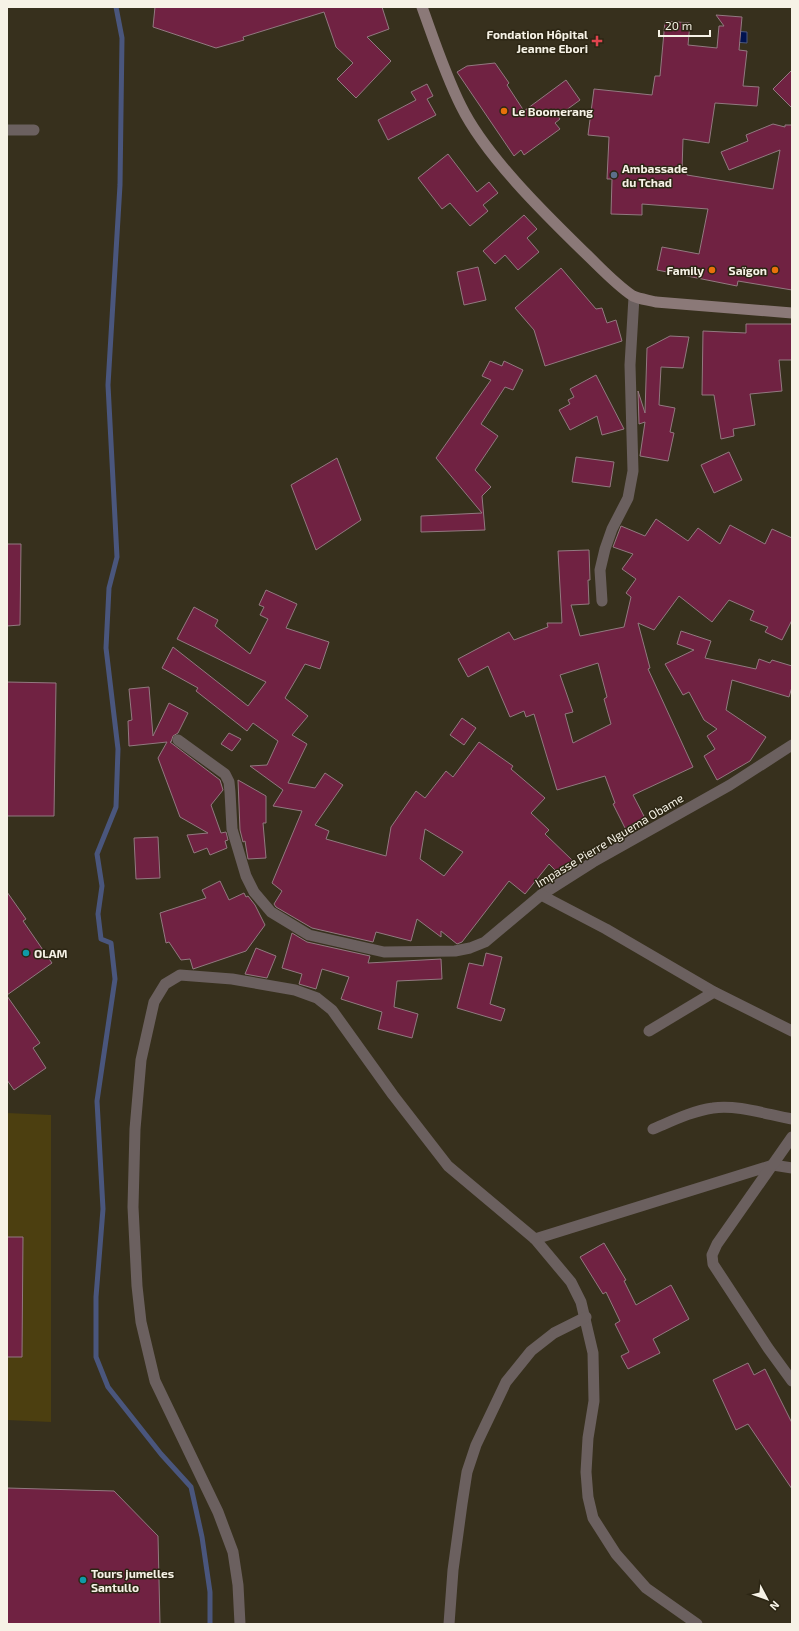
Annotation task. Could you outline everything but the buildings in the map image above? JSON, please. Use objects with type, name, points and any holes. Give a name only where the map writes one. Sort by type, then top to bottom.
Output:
[{"type":"main road","points":[[422,7],[438,51],[461,106],[489,148],[566,234],[634,297],[681,305],[792,313]]},
{"type":"street","points":[[7,130],[34,130]]},
{"type":"street","points":[[602,601],[600,570],[605,549],[612,529],[628,498],[633,471],[630,365],[634,297]]},
{"type":"street","name":"Impasse Pierre Nguema Obame","points":[[178,740],[225,774],[229,782],[232,829],[246,876],[254,892],[271,912],[309,935],[384,952],[455,951],[470,948],[485,942],[541,895],[593,862],[730,785],[792,745]]},
{"type":"street","points":[[541,895],[606,928],[714,992],[792,1031]]},
{"type":"street","points":[[240,1624],[238,1585],[233,1552],[218,1512],[155,1381],[140,1314],[133,1207],[135,1129],[141,1060],[154,1002],[165,984],[180,975],[232,979],[295,990],[317,998],[332,1010],[393,1095],[448,1166],[535,1239],[571,1282],[582,1302],[593,1353],[594,1401],[588,1438],[586,1472],[588,1497],[593,1518],[616,1554],[646,1588],[697,1624]]},
{"type":"street","points":[[649,1031],[714,992]]},
{"type":"street","points":[[652,1129],[714,1107],[736,1108],[792,1119]]},
{"type":"street","points":[[792,1137],[717,1244],[712,1255],[713,1264],[730,1291],[792,1381]]},
{"type":"street","points":[[535,1239],[773,1166],[792,1168]]},
{"type":"street","points":[[449,1624],[453,1570],[462,1504],[467,1472],[476,1445],[506,1382],[530,1352],[554,1332],[586,1317]]},
{"type":"shaded area","points":[[721,30],[747,32],[747,43],[721,41]]},
{"type":"shaded area","points":[[7,1113],[51,1115],[51,1422],[7,1420]]},
{"type":"waterway","points":[[116,7],[122,38],[120,185],[108,385],[117,557],[109,588],[106,648],[118,749],[116,807],[97,854],[102,886],[98,914],[101,939],[111,943],[115,979],[97,1101],[103,1209],[96,1297],[96,1357],[108,1387],[161,1454],[191,1487],[202,1537],[210,1592],[210,1624]]},
{"type":"place","name":"Fondation Hôpital Jeanne Ebori","points":[[597,41]]},
{"type":"place","name":"Le Boomerang","points":[[504,111]]},
{"type":"place","name":"Ambassade du Tchad","points":[[614,175]]},
{"type":"place","name":"Family","points":[[712,270]]},
{"type":"place","name":"Saïgon","points":[[775,270]]},
{"type":"place","name":"OLAM","points":[[26,953]]},
{"type":"place","name":"Tours jumelles Santullo","points":[[83,1580]]}]
